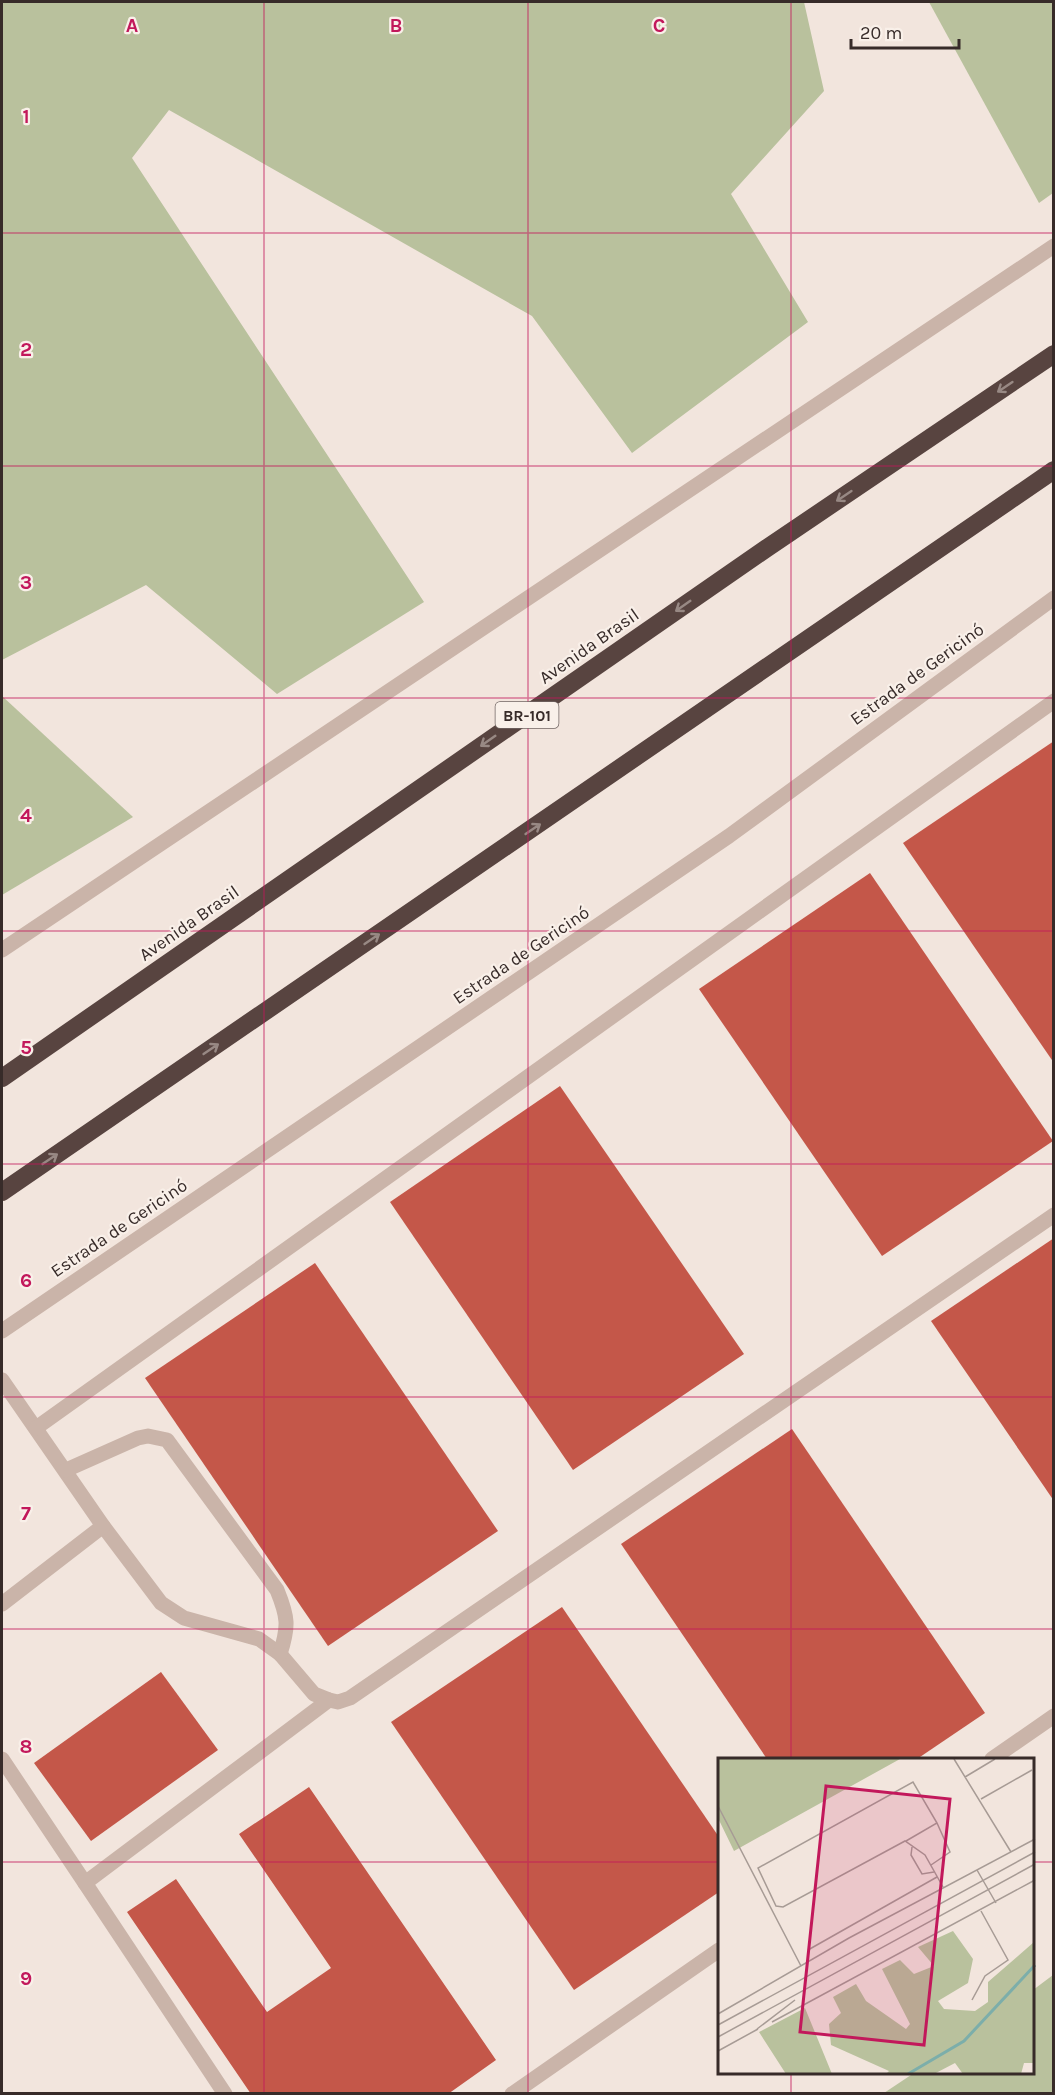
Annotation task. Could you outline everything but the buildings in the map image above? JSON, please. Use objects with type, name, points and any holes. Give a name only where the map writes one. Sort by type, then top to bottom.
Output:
[{"type":"highway","name":"Avenida Brasil","points":[[2,1078],[767,548],[1052,354]]},
{"type":"highway","points":[[2,1192],[1053,470]]},
{"type":"street","points":[[2,950],[1053,246]]},
{"type":"street","name":"Estrada de Gericinó","points":[[2,1331],[729,836],[1053,598]]},
{"type":"street","points":[[36,1428],[1053,701]]},
{"type":"street","points":[[2,1380],[103,1526],[161,1603],[173,1613],[184,1618],[259,1639],[280,1654],[314,1694],[329,1701],[338,1702],[350,1698],[1053,1215]]},
{"type":"street","points":[[66,1470],[138,1438],[148,1436],[167,1440],[277,1590],[286,1613],[286,1634],[280,1654]]},
{"type":"street","points":[[2,1604],[103,1526]]},
{"type":"street","points":[[85,1883],[329,1701]]},
{"type":"street","points":[[993,1758],[1053,1716]]},
{"type":"street","points":[[2,1759],[225,2094]]},
{"type":"street","points":[[512,2094],[718,1951]]},
{"type":"green space","points":[[2,2],[804,2],[824,91],[731,194],[808,322],[632,453],[532,316],[169,110],[132,158],[424,602],[277,694],[146,585],[2,660]]},
{"type":"green space","points":[[929,2],[1053,2],[1053,193],[1039,203]]},
{"type":"green space","points":[[2,696],[133,817],[2,895]]},
{"type":"green space","points":[[1053,1975],[1053,2093],[884,2093],[912,2074],[1034,2074],[1034,1989]]}]
